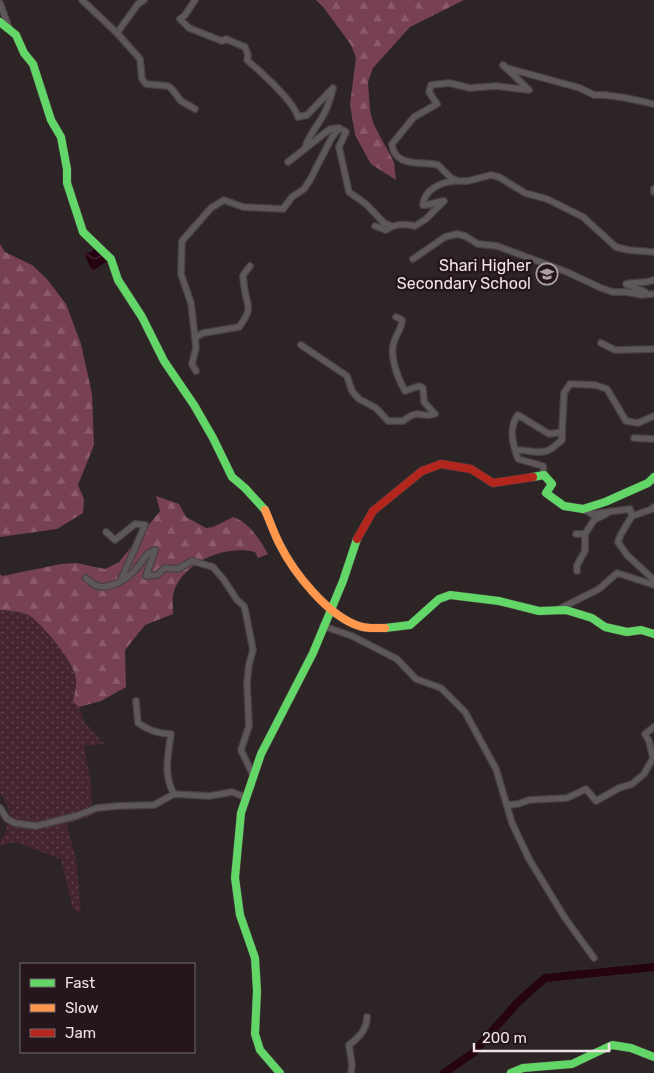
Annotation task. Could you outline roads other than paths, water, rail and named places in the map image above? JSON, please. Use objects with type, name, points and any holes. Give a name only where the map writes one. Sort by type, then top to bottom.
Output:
[{"type":"street","points":[[82,0],[117,33],[140,59],[142,79],[146,84],[168,86],[181,101],[195,109]]},
{"type":"street","points":[[117,33],[138,4],[144,0]]},
{"type":"street","points":[[195,0],[180,19],[189,28],[222,41],[226,39],[245,47],[248,55],[247,60],[278,88],[296,108],[298,117],[306,115],[333,88],[327,109],[314,133],[306,142],[305,148]]},
{"type":"street","points":[[0,3],[10,28]]},
{"type":"street","points":[[0,22],[10,28],[16,35],[24,53],[33,64],[52,120],[61,138],[67,169],[67,183],[83,232],[111,259],[118,280],[142,317],[164,361],[194,405],[232,477],[265,510],[279,544],[288,559],[309,587],[330,609],[340,618],[360,627],[382,628],[410,625],[439,599],[450,595],[499,601],[539,611],[566,610],[592,618],[605,627],[627,632],[641,630],[654,634]]},
{"type":"street","points":[[458,181],[451,178],[438,165],[417,164],[407,161],[393,151],[392,144],[414,117],[438,104],[429,92],[431,85],[449,83],[470,88],[496,86],[529,90],[503,65],[509,69],[580,88],[594,95],[626,98],[654,104]]},
{"type":"street","points":[[196,371],[192,364],[196,348],[196,338],[191,303],[180,274],[182,241],[211,208],[224,200],[243,207],[283,208],[292,197],[304,189],[339,128]]},
{"type":"street","points":[[288,162],[330,129],[339,128],[346,132],[339,147],[349,192],[366,204],[384,223],[392,226]]},
{"type":"street","points":[[375,226],[386,230],[402,223],[415,226],[426,219],[444,201],[437,201],[429,206],[423,205],[423,199],[429,192],[443,182],[468,181],[491,175],[498,177],[525,193],[547,199],[583,217],[616,247],[654,252]]},
{"type":"street","points":[[413,259],[445,238],[458,234],[478,244],[497,246],[538,261],[614,292],[653,294]]},
{"type":"street","points":[[196,338],[203,333],[239,327],[248,312],[249,304],[244,290],[243,276],[250,266]]},
{"type":"street","points":[[653,294],[626,284],[654,280]]},
{"type":"street","points":[[301,345],[347,376],[352,391],[359,400],[376,408],[388,421],[403,421],[412,414],[434,414],[424,402],[423,388],[419,386],[405,391],[400,382],[392,348],[394,340],[402,327],[402,320],[396,317]]},
{"type":"street","points":[[601,344],[615,350],[654,349]]},
{"type":"street","points":[[515,450],[547,451],[562,440],[564,393],[570,384],[595,385],[606,389],[626,421],[638,423],[654,416]]},
{"type":"street","points":[[562,432],[549,434],[518,415],[515,417],[512,433],[518,459],[543,466],[544,475],[552,484],[546,493],[564,506],[583,509],[592,514],[630,509],[632,516]]},
{"type":"street","points":[[634,438],[654,439]]},
{"type":"street","points":[[280,1073],[260,1050],[255,1034],[257,991],[255,958],[240,915],[235,878],[245,797],[261,754],[313,653],[343,581],[359,533],[373,511],[422,471],[440,464],[471,469],[493,483],[544,475]]},
{"type":"street","points":[[583,509],[605,502],[648,483],[654,476]]},
{"type":"street","points":[[654,507],[632,516],[618,542],[627,555],[653,579],[654,584]]},
{"type":"street","points":[[578,571],[577,565],[585,551],[585,534],[594,520],[615,510]]},
{"type":"street","points":[[106,532],[115,540],[135,524],[145,525],[120,582]]},
{"type":"street","points":[[576,534],[585,534]]},
{"type":"street","points":[[86,578],[96,586],[106,587],[120,582],[134,571],[148,553],[156,550],[146,576],[157,575],[165,568],[178,569],[192,561],[213,567],[237,600],[244,606],[253,644],[254,650],[249,664],[247,683],[249,726],[241,750],[253,775]]},
{"type":"street","points":[[557,610],[599,589],[617,573],[654,584]]},
{"type":"street","points":[[323,626],[352,636],[396,659],[416,679],[441,688],[465,712],[496,769],[512,823],[529,859],[565,918],[594,958]]},
{"type":"street","points":[[136,701],[138,723],[161,734],[170,734],[166,765],[170,788],[174,794]]},
{"type":"street","points":[[507,805],[529,800],[567,798],[586,788],[596,801],[619,788],[632,784],[644,774],[653,758],[649,741],[645,734],[654,727]]},
{"type":"street","points":[[0,808],[8,819],[14,822],[36,826],[63,820],[97,808],[154,805],[174,794],[209,796],[232,792],[245,797]]},
{"type":"street","points":[[351,1073],[352,1065],[348,1045],[363,1032],[367,1016]]},
{"type":"street","points":[[511,1073],[523,1068],[572,1064],[612,1045],[631,1048],[654,1057]]},
{"type":"water","points":[[95,248],[108,261],[92,271],[84,253],[91,252]]},
{"type":"waterway","points":[[444,1073],[473,1053],[518,1002],[545,978],[654,967]]},
{"type":"place","name":"Shari Higher Secondary School","points":[[547,274]]}]
